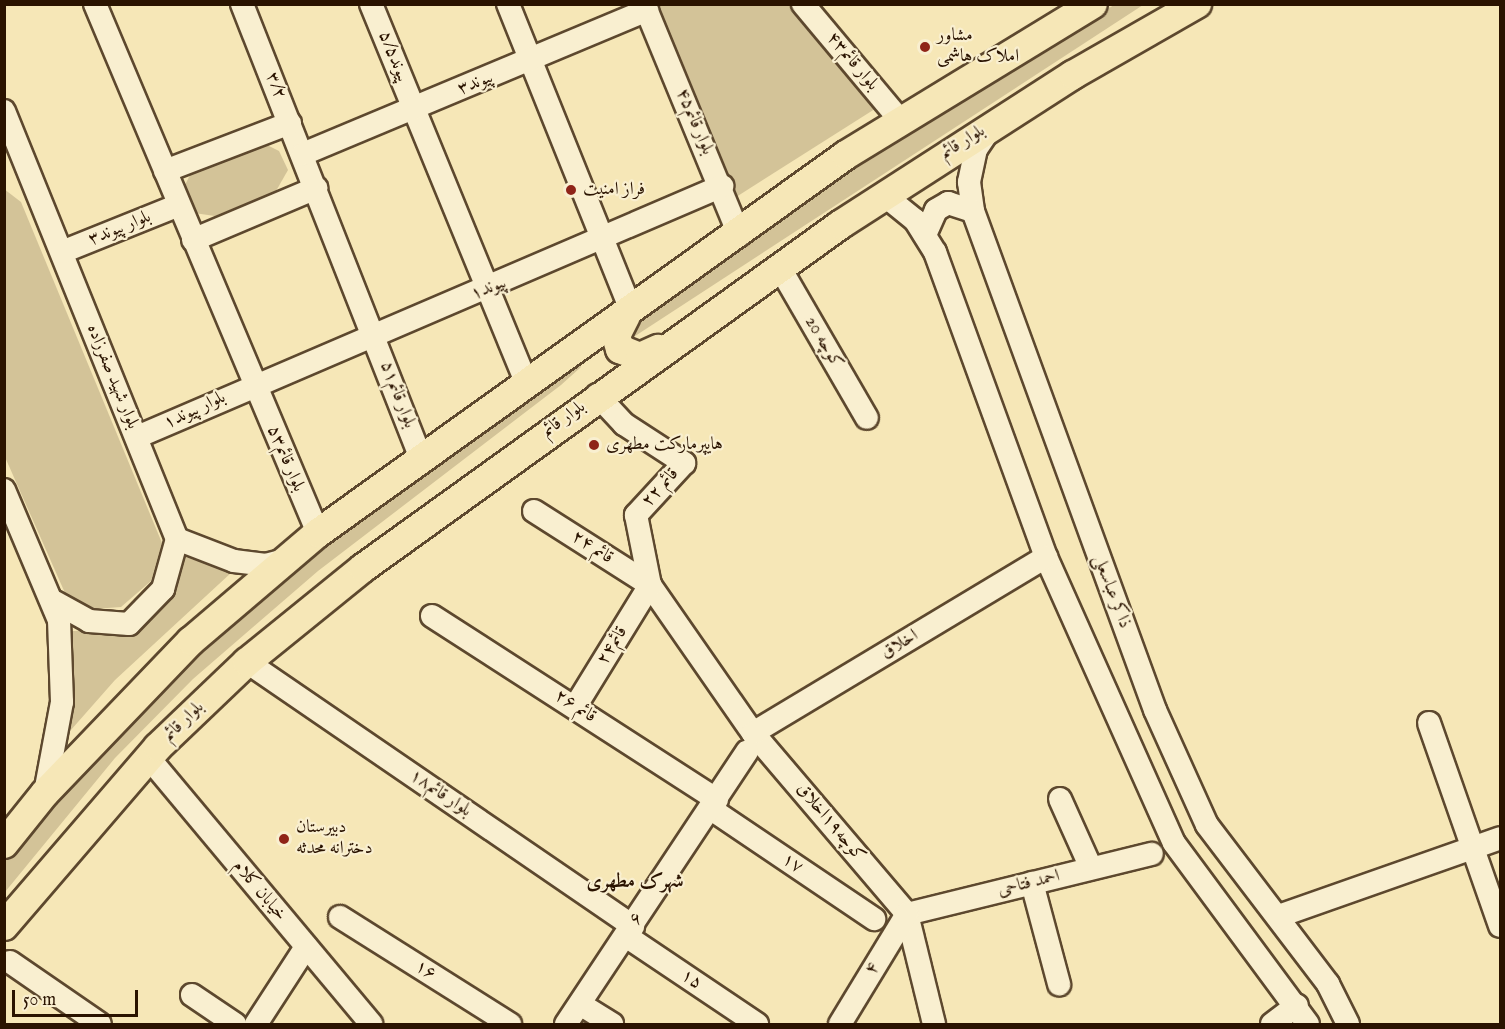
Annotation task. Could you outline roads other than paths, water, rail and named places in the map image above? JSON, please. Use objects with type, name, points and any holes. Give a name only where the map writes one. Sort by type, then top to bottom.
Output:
[{"type":"main road","name":"بلوار قائم","points":[[4,926],[148,757],[247,662],[446,505],[668,345],[884,195],[992,126],[1197,4]]},
{"type":"main road","points":[[4,844],[45,793],[191,641],[318,533],[526,381],[629,314],[900,120],[1083,7]]},
{"type":"main road","points":[[629,314],[616,336],[625,354],[640,357],[668,345]]},
{"type":"main road","points":[[575,349],[593,349],[607,359],[609,371],[599,394]]},
{"type":"street","name":"بلوار قائم۵۳","points":[[96,4],[253,384],[318,533]]},
{"type":"street","name":"پیوند۵/۵","points":[[371,4],[414,110],[492,289],[526,381]]},
{"type":"street","points":[[508,4],[603,240],[629,314]]},
{"type":"street","name":"بلوار قائم۴۳","points":[[803,4],[900,120]]},
{"type":"street","name":"پیوند۳","points":[[303,154],[532,61],[645,7]]},
{"type":"street","name":"بلوار قائم۴۵","points":[[645,7],[722,186],[739,235]]},
{"type":"street","name":"۳/۲","points":[[245,12],[316,188]]},
{"type":"street","name":"بلوار شهید صفرزاده","points":[[4,111],[177,539]]},
{"type":"street","points":[[165,171],[290,123]]},
{"type":"street","name":"ذاکر عباسعلی","points":[[992,126],[973,160],[969,182],[973,211],[1155,710],[1207,825],[1279,916],[1348,1024]]},
{"type":"street","name":"پیوند۱","points":[[253,384],[373,333],[492,289],[722,186]]},
{"type":"street","points":[[193,240],[316,188]]},
{"type":"street","name":"بلوار قائم۵۱","points":[[316,188],[420,457]]},
{"type":"street","points":[[884,195],[925,235],[1046,557],[1174,843],[1302,1015],[1272,1024]]},
{"type":"street","points":[[925,235],[936,210],[948,203],[973,211]]},
{"type":"street","name":"بلوار پیوند۳","points":[[62,252],[179,205]]},
{"type":"street","name":"کوچه 20","points":[[780,268],[867,418]]},
{"type":"street","name":"بلوار پیوند۱","points":[[137,437],[253,384]]},
{"type":"street","name":"قائم ۲۲","points":[[599,394],[624,424],[684,463],[636,515],[650,585]]},
{"type":"street","points":[[5,493],[55,602],[64,656],[62,702],[45,793]]},
{"type":"street","name":"۲۴ قائم","points":[[534,511],[650,585]]},
{"type":"street","points":[[55,602],[89,621],[129,624],[163,589],[177,539],[234,561],[266,565],[285,560]]},
{"type":"street","name":"اخلاق","points":[[750,742],[1046,557]]},
{"type":"street","name":"قائم۲۴","points":[[575,707],[650,585]]},
{"type":"street","name":"کوچه۱۹اخلاق","points":[[650,585],[750,742],[907,914]]},
{"type":"street","name":"قائم ۲۶","points":[[432,616],[575,707],[714,804]]},
{"type":"street","name":"بلوار قائم۱۸","points":[[247,662],[629,931]]},
{"type":"street","points":[[1429,723],[1500,926]]},
{"type":"street","name":"۶","points":[[566,1024],[714,804],[750,742]]},
{"type":"street","name":"خیابان کلام","points":[[148,757],[371,1024]]},
{"type":"street","points":[[1060,799],[1091,868]]},
{"type":"street","name":"۱۷","points":[[714,804],[874,920]]},
{"type":"street","points":[[1279,916],[1500,838]]},
{"type":"street","name":"احمد فتاحی","points":[[907,914],[1152,854]]},
{"type":"street","points":[[1032,883],[1059,984]]},
{"type":"street","points":[[907,914],[934,1024]]},
{"type":"street","name":"۴","points":[[840,1024],[907,914]]},
{"type":"street","name":"۱۶","points":[[340,917],[510,1024]]},
{"type":"street","name":"۱۵","points":[[629,931],[757,1024]]},
{"type":"street","points":[[256,1024],[306,947]]},
{"type":"street","points":[[10,962],[100,1024]]},
{"type":"street","points":[[192,995],[235,1024]]},
{"type":"street","points":[[580,1004],[612,1024]]},
{"type":"place","name":"مشاور املاک هاشمی","points":[[925,47]]},
{"type":"place","name":"فراز امنیت","points":[[571,190]]},
{"type":"place","name":"هایپرمارکت مطهری","points":[[594,445]]},
{"type":"place","name":"دبیرستان دخترانه محدثه","points":[[284,839]]},
{"type":"district","name":"شهرک مطهری","points":[[635,881]]}]
